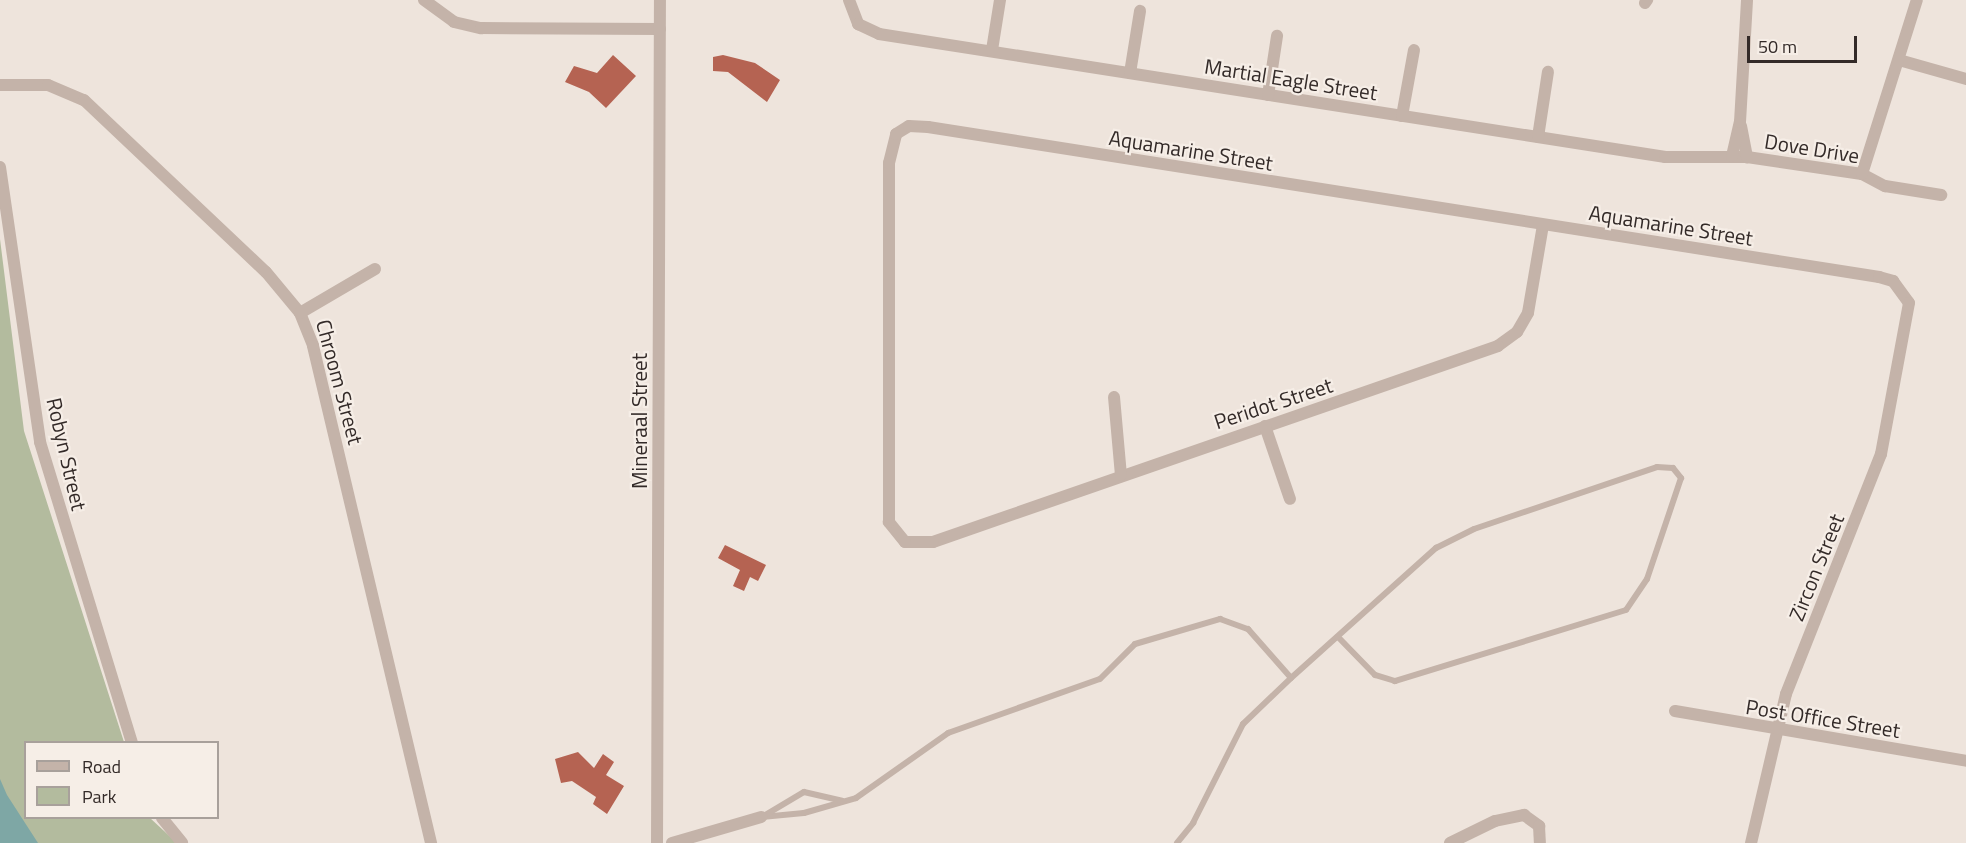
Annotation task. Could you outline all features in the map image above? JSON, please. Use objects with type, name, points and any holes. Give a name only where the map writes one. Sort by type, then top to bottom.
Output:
[{"type":"street","points":[[424,0],[454,22],[481,28],[660,29]]},
{"type":"street","name":"Mineraal Street","points":[[657,843],[660,0]]},
{"type":"street","name":"Martial Eagle Street","points":[[849,0],[858,24],[879,34],[1677,159],[1747,157]]},
{"type":"street","points":[[992,50],[1000,0]]},
{"type":"street","points":[[1732,156],[1740,122],[1747,0]]},
{"type":"street","points":[[1862,174],[1917,0]]},
{"type":"street","points":[[1130,73],[1140,11]]},
{"type":"street","points":[[1268,94],[1277,36]]},
{"type":"street","points":[[1402,116],[1414,50]]},
{"type":"street","points":[[1899,60],[1966,79]]},
{"type":"street","points":[[1539,137],[1548,72]]},
{"type":"street","name":"Chroom Street","points":[[0,85],[48,85],[84,100],[266,272],[300,313],[313,346],[431,843]]},
{"type":"street","points":[[1740,122],[1747,157]]},
{"type":"street","name":"Aquamarine Street","points":[[933,542],[914,545],[899,538],[887,508],[889,163],[892,142],[901,129],[927,127],[1879,277],[1900,287],[1909,303]]},
{"type":"street","name":"Dove Drive","points":[[1747,157],[1862,174],[1885,186],[1941,195]]},
{"type":"street","name":"Robyn Street","points":[[0,166],[40,442],[132,741]]},
{"type":"street","name":"Peridot Street","points":[[933,542],[1508,340],[1524,322],[1532,300],[1543,225]]},
{"type":"street","points":[[300,313],[375,269]]},
{"type":"street","name":"Zircon Street","points":[[1751,843],[1790,681],[1881,454],[1909,303]]},
{"type":"street","points":[[1114,397],[1120,475]]},
{"type":"street","points":[[1265,426],[1290,498]]},
{"type":"street","name":"Post Office Street","points":[[1674,711],[1777,731],[1966,761]]},
{"type":"street","points":[[1450,843],[1512,816],[1524,815],[1539,826],[1540,843]]},
{"type":"street","points":[[672,843],[761,817]]},
{"type":"street","points":[[163,819],[182,843]]},
{"type":"lane","points":[[1177,843],[1193,823],[1243,724],[1291,678],[1338,637],[1452,538],[1657,467],[1673,468],[1681,478],[1647,579],[1626,610],[1395,681],[1375,675],[1338,637]]},
{"type":"lane","points":[[761,817],[804,813],[861,795],[948,733],[1100,679],[1136,644],[1220,619],[1248,629],[1291,678]]},
{"type":"lane","points":[[761,817],[804,792],[843,801]]},
{"type":"green space","points":[[0,239],[24,431],[124,741],[24,741],[24,819],[151,819],[177,843],[20,843],[0,813]]},
{"type":"water","points":[[0,779],[7,795],[38,843],[0,843]]},
{"type":"building","points":[[613,55],[636,76],[606,108],[589,92],[565,82],[574,66],[597,73]]},
{"type":"building","points":[[723,55],[755,63],[780,80],[767,102],[728,72],[713,71],[713,57]]},
{"type":"building","points":[[725,545],[766,565],[758,581],[750,577],[744,591],[733,586],[740,570],[718,558]]},
{"type":"building","points":[[578,752],[594,768],[603,754],[614,762],[606,775],[624,786],[607,814],[593,804],[596,797],[572,781],[561,783],[555,759]]}]
